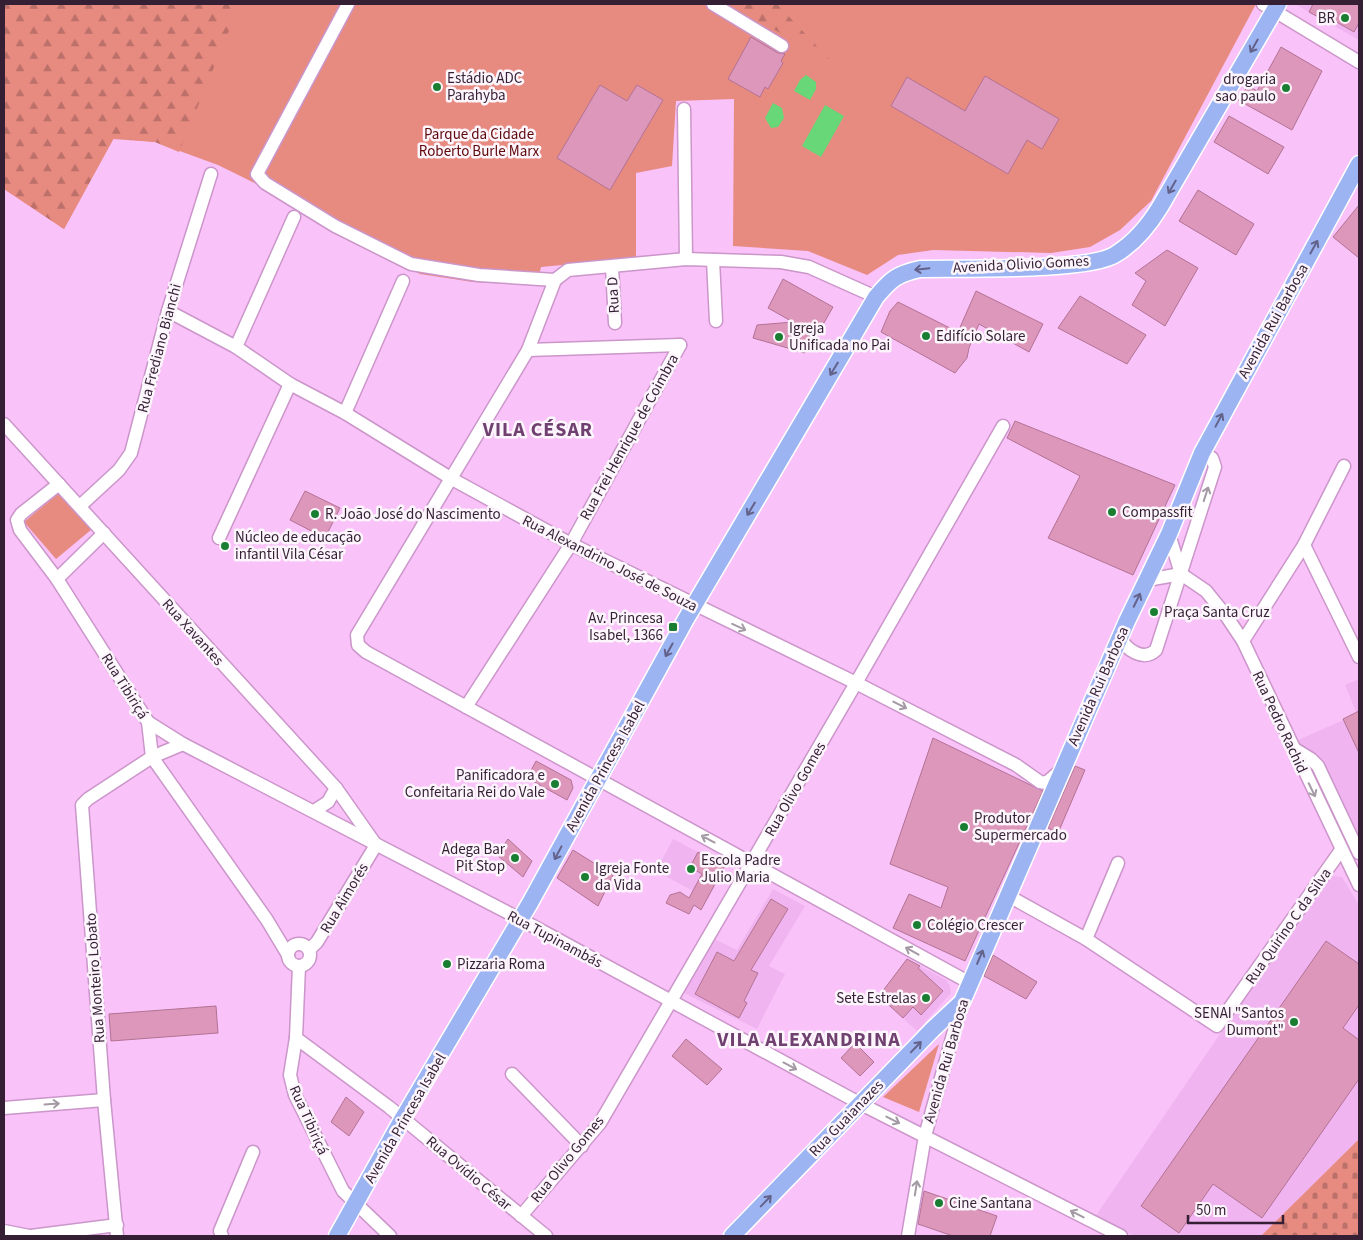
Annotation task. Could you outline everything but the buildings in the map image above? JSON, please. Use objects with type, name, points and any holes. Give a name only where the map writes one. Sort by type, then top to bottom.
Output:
[{"type":"main road","name":"Avenida Olivio Gomes","points":[[876,297],[891,279],[902,273],[920,268],[1082,264],[1116,255],[1146,228],[1160,208],[1272,6]]},
{"type":"main road","name":"Avenida Rui Barbosa","points":[[962,1002],[1061,770],[1120,637],[1169,534],[1202,453],[1359,164]]},
{"type":"main road","name":"Avenida Princesa Isabel","points":[[337,1236],[403,1118],[520,919],[695,606],[876,297]]},
{"type":"main road","name":"Rua Guaianazes","points":[[732,1236],[962,1002]]},
{"type":"street","points":[[348,4],[257,174],[265,183],[336,226],[411,264],[479,275],[556,280]]},
{"type":"street","points":[[713,4],[782,46]]},
{"type":"street","points":[[1272,6],[1359,62]]},
{"type":"street","points":[[684,109],[686,259]]},
{"type":"street","name":"Rua Frediano Bianchi","points":[[80,506],[119,470],[131,453],[168,310],[211,174]]},
{"type":"street","points":[[236,347],[294,217]]},
{"type":"street","points":[[876,297],[809,267],[781,262],[686,259],[568,270],[556,280],[528,350],[452,480],[357,635],[358,645],[366,652],[970,983]]},
{"type":"street","points":[[713,260],[716,321]]},
{"type":"street","name":"Rua D","points":[[612,267],[615,323]]},
{"type":"street","points":[[345,413],[403,280]]},
{"type":"street","name":"Rua Alexandrino José de Souza","points":[[168,310],[236,347],[290,384],[345,413],[452,480],[571,544],[856,683],[1016,765],[1040,782],[1046,783],[1052,780],[1061,770]]},
{"type":"street","name":"Rua Frei Henrique de Coimbra","points":[[466,707],[571,544],[680,345],[528,350]]},
{"type":"street","points":[[219,538],[290,384]]},
{"type":"street","name":"Rua Xavantes","points":[[4,424],[336,788],[376,845]]},
{"type":"street","name":"Rua Olivo Gomes","points":[[521,1216],[600,1123],[1003,426]]},
{"type":"street","points":[[1120,637],[1128,649],[1144,656],[1151,655],[1156,650],[1215,467],[1212,458],[1202,453]]},
{"type":"street","points":[[1243,641],[1304,545],[1344,466]]},
{"type":"street","name":"Rua Tibiriçá","points":[[59,484],[21,514],[17,520],[20,530],[57,579],[148,722],[152,757],[267,920],[288,955]]},
{"type":"street","points":[[57,579],[104,533]]},
{"type":"street","points":[[1169,534],[1181,574]]},
{"type":"street","points":[[1304,545],[1359,657]]},
{"type":"street","points":[[1147,580],[1181,574]]},
{"type":"street","name":"Rua Pedro Rachid","points":[[1181,574],[1206,591],[1243,641],[1291,746],[1359,885]]},
{"type":"street","name":"Rua Tupinambás","points":[[148,722],[183,744],[520,919],[861,1104],[1121,1236]]},
{"type":"street","points":[[152,757],[183,744]]},
{"type":"street","points":[[1291,746],[1311,758],[1318,766],[1359,853]]},
{"type":"street","name":"Rua Monteiro Lobato","points":[[117,1231],[104,1100],[82,805],[88,799],[152,757]]},
{"type":"street","points":[[314,811],[328,802],[336,788]]},
{"type":"street","name":"Rua Aimorés","points":[[309,950],[317,942],[376,845]]},
{"type":"street","name":"Rua Quirino C da Silva","points":[[1086,939],[1217,1026],[1341,850]]},
{"type":"street","points":[[1007,895],[1086,939],[1118,863]]},
{"type":"street","name":"Rua Tibiriçá","points":[[267,920],[296,945]]},
{"type":"street","points":[[296,945],[303,945],[309,950],[308,962],[299,966],[290,962],[288,955],[290,949],[296,945]]},
{"type":"street","name":"Rua Tibiriçá","points":[[299,966],[296,1038],[290,1075],[295,1095],[343,1191],[355,1205],[390,1236]]},
{"type":"street","name":"Avenida Rui Barbosa","points":[[908,1236],[925,1136],[962,1002]]},
{"type":"street","name":"Rua Ovídio César","points":[[296,1038],[403,1118],[521,1216],[536,1234]]},
{"type":"street","points":[[512,1074],[582,1146]]},
{"type":"street","points":[[4,1108],[104,1100]]},
{"type":"street","points":[[222,1236],[220,1231],[253,1152]]},
{"type":"street","points":[[4,1232],[30,1236],[117,1231]]},
{"type":"shaded area","name":"BR","points":[[1295,4],[1359,4],[1359,40],[1309,12]]},
{"type":"shaded area","points":[[806,75],[816,82],[816,89],[810,100],[794,91],[800,80]]},
{"type":"shaded area","points":[[773,103],[782,108],[784,118],[778,127],[771,128],[765,118]]},
{"type":"shaded area","points":[[825,105],[844,116],[821,157],[802,146]]},
{"type":"shaded area","points":[[1359,679],[1359,841],[1322,763],[1311,751],[1302,748],[1296,741],[1357,714],[1345,685]]},
{"type":"shaded area","name":"Escola Padre Julio Maria","points":[[673,839],[726,867],[708,899],[656,871]]},
{"type":"shaded area","name":"SENAI \"Santos Dumont\"","points":[[1332,876],[1342,877],[1359,905],[1359,1139],[1261,1236],[1135,1236],[1095,1217],[1323,883]]},
{"type":"shaded area","points":[[773,889],[805,906],[769,966],[785,974],[757,1029],[684,993],[712,938],[737,950]]},
{"type":"shaded area","points":[[907,959],[946,980],[950,986],[951,993],[917,1031],[879,996]]},
{"type":"green space","name":"Parque da Cidade Roberto Burle Marx","points":[[4,4],[1256,4],[1151,201],[1120,230],[1090,247],[1051,253],[933,250],[898,255],[867,275],[808,251],[733,246],[734,99],[676,101],[672,166],[636,173],[636,258],[541,267],[537,285],[473,282],[420,274],[303,207],[218,165],[155,142],[113,139],[64,229],[4,189]]},
{"type":"green space","points":[[4,4],[240,4],[179,152],[155,142],[114,138],[64,229],[4,189]]},
{"type":"green space","points":[[727,4],[777,4],[830,60]]},
{"type":"green space","points":[[60,492],[92,529],[56,559],[24,522]]},
{"type":"green space","points":[[939,1044],[919,1112],[883,1097]]},
{"type":"green space","points":[[1359,1139],[1359,1236],[1261,1236]]},
{"type":"place","name":"BR","points":[[1345,18]]},
{"type":"place","name":"Estádio ADC Parahyba","points":[[437,87]]},
{"type":"place","name":"drogaria sao paulo","points":[[1286,88]]},
{"type":"place","name":"Edifício Solare","points":[[926,336]]},
{"type":"place","name":"Igreja Unificada no Pai","points":[[779,337]]},
{"type":"place","name":"Compassfit","points":[[1112,512]]},
{"type":"place","name":"R. João José do Nascimento","points":[[315,514]]},
{"type":"place","name":"Núcleo de educação infantil Vila César","points":[[225,546]]},
{"type":"place","name":"Praça Santa Cruz","points":[[1154,612]]},
{"type":"place","name":"Av. Princesa Isabel, 1366","points":[[673,627]]},
{"type":"place","name":"Panificadora e Confeitaria Rei do Vale","points":[[555,784]]},
{"type":"place","name":"Produtor Supermercado","points":[[964,827]]},
{"type":"place","name":"Adega Bar Pit Stop","points":[[515,858]]},
{"type":"place","name":"Escola Padre Julio Maria","points":[[691,869]]},
{"type":"place","name":"Igreja Fonte da Vida","points":[[585,877]]},
{"type":"place","name":"Colégio Crescer","points":[[917,925]]},
{"type":"place","name":"Pizzaria Roma","points":[[447,964]]},
{"type":"place","name":"Sete Estrelas","points":[[926,998]]},
{"type":"place","name":"SENAI \"Santos Dumont\"","points":[[1294,1022]]},
{"type":"place","name":"Cine Santana","points":[[939,1203]]},
{"type":"district","name":"VILA CÉSAR","points":[[538,429]]},
{"type":"district","name":"VILA ALEXANDRINA","points":[[809,1039]]}]
